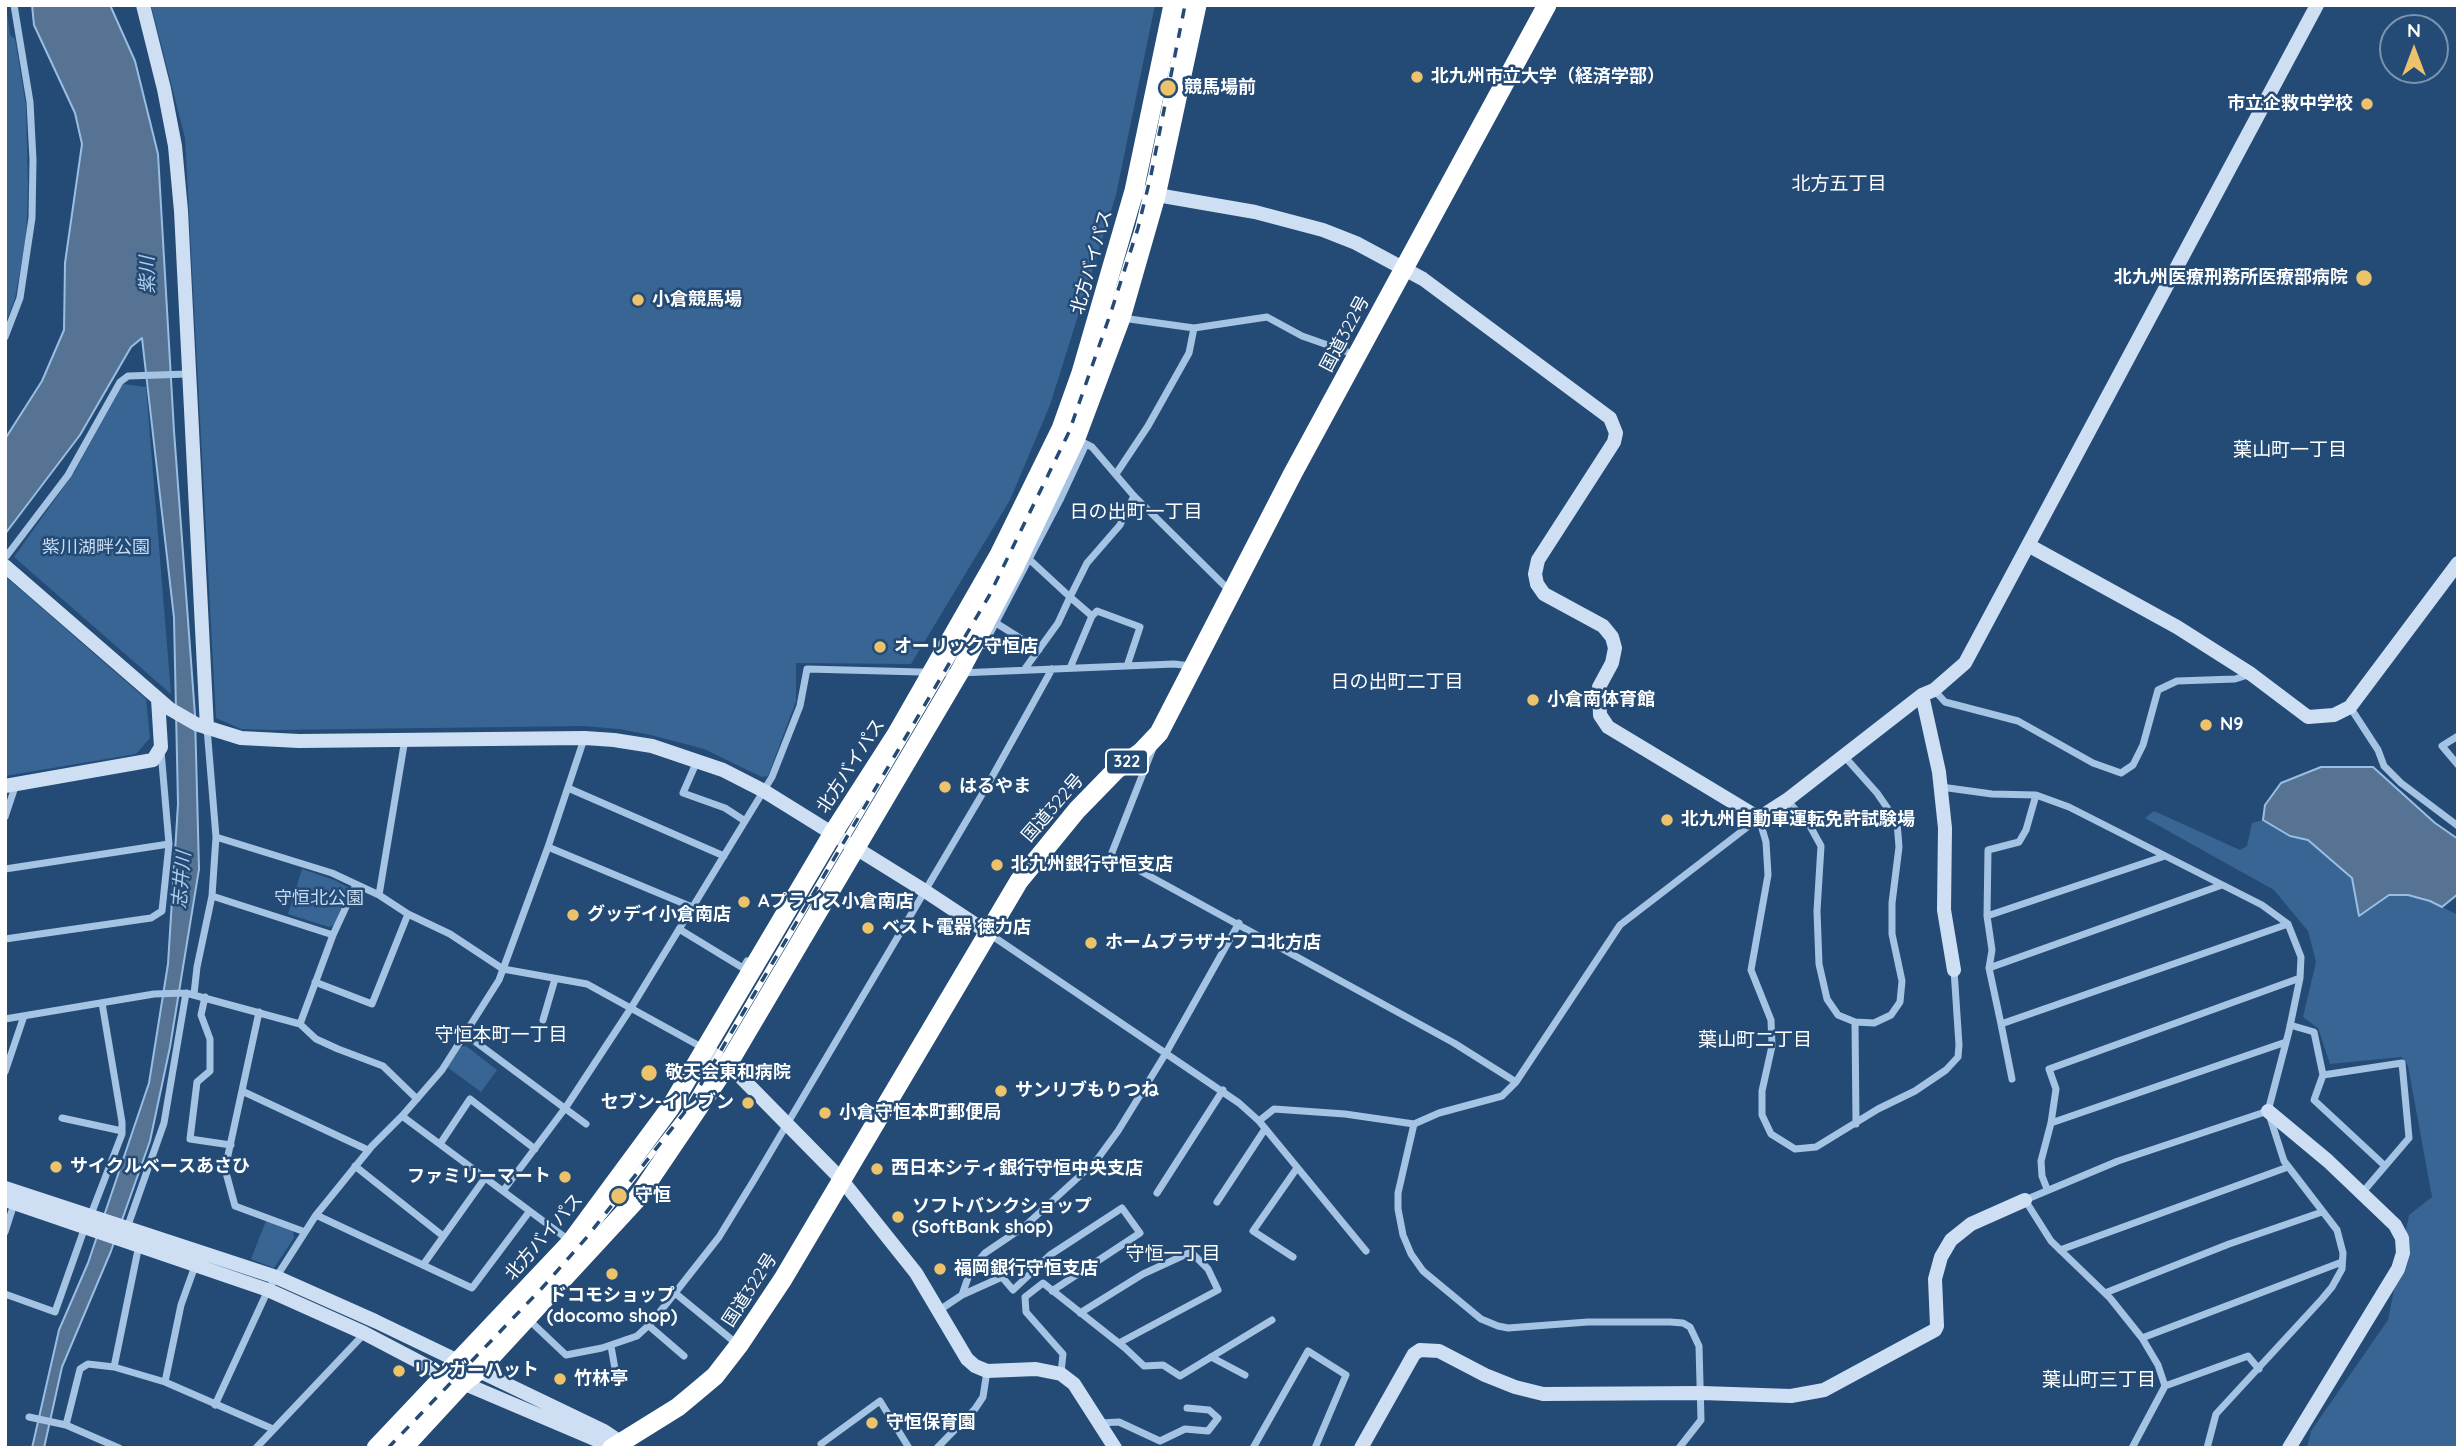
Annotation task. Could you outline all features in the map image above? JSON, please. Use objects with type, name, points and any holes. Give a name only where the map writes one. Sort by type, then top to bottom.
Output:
[{"type":"highway","name":"北方バイパス","points":[[376,1448],[571,1242],[663,1119],[833,834],[896,735],[1032,492],[1074,437],[1081,373],[1134,191],[1173,5]]},
{"type":"highway","name":"北方バイパス","points":[[403,1448],[636,1200],[728,1064],[855,847],[963,673],[1074,437],[1121,318],[1156,196],[1197,5]]},
{"type":"highway","name":"国道322号","points":[[622,1446],[715,1376],[739,1345],[783,1279],[1019,881],[1052,838],[1116,769],[1141,752],[1159,733],[1293,473],[1547,5]]},
{"type":"street","points":[[5,337],[20,298],[32,218],[30,102],[14,5]]},
{"type":"street","points":[[123,1232],[164,1123],[212,896],[216,837],[202,726],[185,274],[175,146],[143,5]]},
{"type":"street","points":[[1259,1121],[1274,1110],[1345,1114],[1415,1124],[1440,1113],[1502,1096],[1516,1082],[1620,925],[1965,663],[2317,5]]},
{"type":"street","points":[[1134,191],[1255,212],[1323,230],[1356,243],[1423,279],[1610,418],[1616,433],[1614,442],[1538,560],[1535,574],[1537,584],[1544,594],[1603,626],[1612,637],[1615,648],[1612,663],[1599,687],[1600,715],[1608,727],[1759,818],[1766,842],[1768,875],[1751,970],[1771,1020],[1772,1046],[1762,1091],[1762,1115],[1771,1134],[1795,1149],[1816,1147],[1878,1109],[1915,1091],[1946,1070],[1958,1056],[1954,970],[1944,910],[1945,828],[1928,693]]},
{"type":"street","points":[[1121,318],[1194,328],[1267,317],[1302,336],[1358,355]]},
{"type":"street","points":[[1116,474],[1148,426],[1189,353],[1194,328]]},
{"type":"street","points":[[5,558],[68,475],[120,382],[128,376],[188,374]]},
{"type":"street","points":[[963,673],[996,624],[1030,560],[1074,437],[1093,447],[1134,496],[1233,593]]},
{"type":"street","points":[[1024,670],[1058,623],[1087,563],[1120,525],[1134,496]]},
{"type":"street","points":[[2028,545],[2177,626],[2251,674],[2308,717],[2334,715],[2350,707],[2458,563]]},
{"type":"street","points":[[1030,560],[1092,616]]},
{"type":"street","points":[[5,566],[170,709],[202,726],[241,738],[299,741],[585,738],[652,746],[723,770],[764,791],[925,891],[1204,1081],[1223,1090],[1259,1121],[1366,1251]]},
{"type":"street","points":[[1070,668],[1092,616],[1097,611],[1140,627],[1127,666]]},
{"type":"street","points":[[996,624],[1039,650]]},
{"type":"street","points":[[503,1191],[566,1107],[631,1008],[764,791],[800,706],[807,669],[963,673],[1052,668],[1192,666]]},
{"type":"street","points":[[527,1319],[566,1356],[611,1346],[637,1336],[675,1293],[719,1237],[925,891],[1052,668]]},
{"type":"street","points":[[1928,693],[1945,702],[2018,721],[2093,763],[2121,773],[2133,765],[2143,745],[2158,690],[2177,681],[2235,679],[2251,674]]},
{"type":"street","points":[[5,939],[152,918],[162,911],[169,844],[158,699]]},
{"type":"street","points":[[2350,707],[2378,750],[2384,766],[2401,783],[2458,826]]},
{"type":"street","points":[[1159,733],[1111,855],[1454,1043],[1516,1082]]},
{"type":"street","points":[[2458,736],[2442,746],[2458,765]]},
{"type":"street","points":[[215,1405],[272,1283],[316,1215],[368,1150],[442,1070],[503,970],[585,738]]},
{"type":"street","points":[[379,895],[405,739]]},
{"type":"street","points":[[5,817],[10,785],[146,763],[153,760],[161,747]]},
{"type":"street","points":[[1787,800],[1810,826],[1821,846],[1817,911],[1819,964],[1827,999],[1838,1015],[1855,1022],[1874,1023],[1891,1015],[1900,1002],[1902,981],[1892,934],[1892,903],[1899,847],[1897,822],[1877,793],[1843,756]]},
{"type":"street","points":[[697,760],[684,793],[725,808],[745,821]]},
{"type":"street","points":[[1940,787],[1992,794],[2036,795],[2069,807],[2262,905],[2288,924],[2301,957],[2300,978],[2269,1111],[2284,1161],[2337,1230],[2343,1253],[2342,1262],[2332,1287],[2216,1414],[2207,1448]]},
{"type":"street","points":[[568,788],[724,856]]},
{"type":"street","points":[[2012,1079],[1989,968],[1992,950],[1987,916],[1988,850],[2020,842],[2036,795]]},
{"type":"street","points":[[216,837],[332,873],[450,934],[503,970],[587,984],[728,1064],[841,1180],[916,1273],[967,1359],[987,1371],[1036,1369],[1061,1374],[1074,1384],[1115,1448]]},
{"type":"street","points":[[5,869],[169,844]]},
{"type":"street","points":[[548,847],[692,906]]},
{"type":"street","points":[[1987,916],[2165,856]]},
{"type":"street","points":[[679,929],[743,968],[794,884],[803,884]]},
{"type":"street","points":[[300,1024],[333,936],[356,885]]},
{"type":"street","points":[[1989,968],[2222,885]]},
{"type":"street","points":[[212,896],[333,936]]},
{"type":"street","points":[[315,982],[372,1004],[408,914]]},
{"type":"street","points":[[962,1295],[971,1269],[985,1253],[1025,1226],[1096,1161],[1118,1131],[1166,1053],[1238,923]]},
{"type":"street","points":[[2001,1024],[2288,924]]},
{"type":"street","points":[[2048,1189],[2042,1176],[2041,1161],[2056,1089],[2049,1069],[2300,978]]},
{"type":"street","points":[[543,1020],[555,979]]},
{"type":"street","points":[[5,1019],[154,994],[190,994],[300,1024],[316,1039],[383,1066],[417,1099]]},
{"type":"street","points":[[205,997],[201,1015],[210,1039],[210,1071],[197,1082],[190,1139],[231,1145]]},
{"type":"street","points":[[5,1294],[55,1312],[92,1224],[122,1130],[102,1003]]},
{"type":"street","points":[[260,1012],[225,1169],[235,1206],[305,1232]]},
{"type":"street","points":[[5,1072],[24,1016]]},
{"type":"street","points":[[1855,1022],[1856,1124]]},
{"type":"street","points":[[2290,1025],[2314,1032],[2323,1075],[2314,1100],[2385,1166]]},
{"type":"street","points":[[465,1034],[586,1124]]},
{"type":"street","points":[[2051,1123],[2287,1042]]},
{"type":"street","points":[[2323,1075],[2402,1063],[2409,1138],[2362,1193]]},
{"type":"street","points":[[1157,1193],[1223,1090]]},
{"type":"street","points":[[242,1091],[368,1150]]},
{"type":"street","points":[[440,1144],[470,1099],[535,1149]]},
{"type":"street","points":[[1361,1448],[1414,1354],[1420,1350],[1439,1351],[1485,1375],[1543,1394],[1804,1395],[1824,1390],[1931,1334],[1937,1326],[1936,1279],[1941,1256],[1951,1240],[1971,1224],[2118,1161],[2269,1111]]},
{"type":"street","points":[[2269,1111],[2328,1161],[2395,1225],[2402,1238],[2403,1253],[2398,1269],[2289,1448]]},
{"type":"street","points":[[402,1116],[571,1242]]},
{"type":"street","points":[[62,1118],[122,1130]]},
{"type":"street","points":[[1415,1124],[1398,1193],[1398,1209],[1403,1235],[1411,1254],[1423,1271],[1481,1319],[1498,1326],[1508,1328],[1588,1322],[1683,1323],[1690,1327],[1699,1346],[1701,1420],[1679,1448]]},
{"type":"street","points":[[1217,1202],[1265,1129]]},
{"type":"street","points":[[355,1166],[443,1236]]},
{"type":"street","points":[[2060,1250],[2288,1167]]},
{"type":"street","points":[[1293,1256],[1253,1231],[1297,1168]]},
{"type":"street","points":[[423,1265],[485,1178]]},
{"type":"street","points":[[5,1188],[92,1224]]},
{"type":"street","points":[[2025,1200],[2045,1234],[2105,1293],[2142,1338],[2158,1365],[2165,1386]]},
{"type":"street","points":[[5,1232],[10,1202],[123,1232],[195,1266],[272,1283],[365,1333],[604,1431],[622,1446]]},
{"type":"street","points":[[937,1311],[962,1295],[1002,1277],[1013,1290],[1050,1255],[1122,1208],[1140,1233],[1052,1291]]},
{"type":"street","points":[[316,1215],[472,1288],[529,1212]]},
{"type":"street","points":[[2105,1293],[2229,1244],[2322,1212]]},
{"type":"street","points":[[141,1241],[272,1283],[375,1321],[450,1368]]},
{"type":"street","points":[[114,1367],[141,1241]]},
{"type":"street","points":[[1080,1313],[1143,1274],[1191,1252],[1208,1269],[1218,1290],[1119,1343]]},
{"type":"street","points":[[2142,1338],[2342,1262]]},
{"type":"street","points":[[165,1382],[181,1305],[195,1266]]},
{"type":"street","points":[[1061,1374],[1063,1354],[1026,1312],[1025,1297],[1042,1283],[1144,1366],[1163,1365],[1180,1376],[1272,1320]]},
{"type":"street","points":[[675,1293],[739,1345]]},
{"type":"street","points":[[256,1448],[375,1321]]},
{"type":"street","points":[[648,1325],[684,1356]]},
{"type":"street","points":[[611,1346],[615,1368]]},
{"type":"street","points":[[1253,1448],[1308,1350],[1346,1375],[1315,1448]]},
{"type":"street","points":[[2132,1448],[2165,1386],[2248,1356],[2259,1369]]},
{"type":"street","points":[[1212,1357],[1245,1375]]},
{"type":"street","points":[[66,1424],[80,1369],[88,1364],[114,1367],[165,1382],[274,1429]]},
{"type":"street","points":[[937,1448],[984,1397],[987,1371]]},
{"type":"street","points":[[821,1444],[880,1401],[909,1448]]},
{"type":"street","points":[[1100,1423],[1119,1422],[1160,1441],[1185,1429],[1209,1431],[1218,1418],[1209,1410],[1187,1408]]},
{"type":"street","points":[[33,1417],[66,1424],[119,1448]]},
{"type":"green space","points":[[6,5],[10,35],[15,39],[26,106],[28,187],[26,241],[15,298],[5,325]]},
{"type":"green space","name":"小倉競馬場","points":[[151,5],[1155,5],[1116,195],[1050,405],[1010,500],[911,664],[796,663],[796,701],[768,776],[762,777],[704,749],[619,729],[584,726],[273,730],[241,729],[216,718],[185,138]]},
{"type":"green space","name":"紫川湖畔公園","points":[[123,384],[146,387],[171,694],[14,557],[75,471]]},
{"type":"green space","points":[[5,576],[146,699],[150,738],[136,754],[5,776]]},
{"type":"green space","points":[[2154,811],[2240,850],[2247,846],[2252,823],[2263,820],[2290,836],[2308,840],[2352,878],[2359,916],[2389,895],[2408,895],[2430,901],[2458,915],[2458,1448],[2307,1448],[2311,1431],[2388,1320],[2409,1215],[2432,1197],[2408,1066],[2402,1057],[2330,1064],[2318,1028],[2303,1017],[2316,962],[2308,931],[2274,890],[2145,818]]},
{"type":"green space","name":"守恒北公園","points":[[302,869],[349,888],[334,925],[329,927],[288,914]]},
{"type":"green space","points":[[466,1046],[497,1070],[481,1092],[447,1067],[460,1047]]},
{"type":"green space","points":[[266,1221],[293,1229],[294,1238],[274,1268],[251,1259]]},
{"type":"water","points":[[32,5],[110,5],[135,61],[158,154],[174,431],[195,715],[199,869],[170,1047],[150,1141],[111,1251],[62,1367],[44,1448],[32,1448],[59,1330],[88,1263],[149,1083],[168,964],[178,804],[174,618],[142,338],[131,347],[80,435],[5,534],[5,439],[42,381],[64,330],[65,263],[82,144],[75,113],[34,25]]},
{"type":"water","points":[[2321,767],[2373,767],[2435,823],[2458,839],[2458,894],[2442,907],[2408,895],[2389,895],[2359,916],[2352,878],[2308,840],[2290,836],[2263,820],[2265,805],[2281,783]]},
{"type":"railway","points":[[388,1448],[542,1288],[587,1237],[684,1113],[989,596],[1069,432],[1111,312],[1138,228],[1151,175],[1185,5]]},
{"type":"place","name":"北九州市立大学（経済学部）","points":[[1417,77]]},
{"type":"place","name":"競馬場前","points":[[1168,88]]},
{"type":"place","name":"市立企救中学校","points":[[2367,104]]},
{"type":"place","name":"北九州医療刑務所医療部病院","points":[[2364,278]]},
{"type":"place","name":"小倉競馬場","points":[[638,300]]},
{"type":"place","name":"オーリック守恒店","points":[[880,647]]},
{"type":"place","name":"小倉南体育館","points":[[1533,700]]},
{"type":"place","name":"N9","points":[[2206,725]]},
{"type":"place","name":"はるやま","points":[[945,787]]},
{"type":"place","name":"北九州自動車運転免許試験場","points":[[1667,820]]},
{"type":"place","name":"北九州銀行守恒支店","points":[[997,865]]},
{"type":"place","name":"Aプライス小倉南店","points":[[744,902]]},
{"type":"place","name":"グッデイ小倉南店","points":[[573,915]]},
{"type":"place","name":"ベスト電器 徳力店","points":[[868,928]]},
{"type":"place","name":"ホームプラザナフコ北方店","points":[[1091,943]]},
{"type":"place","name":"敬天会東和病院","points":[[649,1073]]},
{"type":"place","name":"サンリブもりつね","points":[[1001,1091]]},
{"type":"place","name":"セブン-イレブン","points":[[748,1103]]},
{"type":"place","name":"小倉守恒本町郵便局","points":[[825,1113]]},
{"type":"place","name":"サイクルベースあさひ","points":[[56,1167]]},
{"type":"place","name":"西日本シティ銀行守恒中央支店","points":[[877,1169]]},
{"type":"place","name":"ファミリーマート","points":[[565,1177]]},
{"type":"place","name":"守恒","points":[[619,1196]]},
{"type":"place","name":"ソフトバンクショップ (SoftBank shop)","points":[[898,1217]]},
{"type":"place","name":"福岡銀行守恒支店","points":[[940,1269]]},
{"type":"place","name":"ドコモショップ (docomo shop)","points":[[612,1274]]},
{"type":"place","name":"リンガーハット","points":[[399,1371]]},
{"type":"place","name":"竹林亭","points":[[560,1379]]},
{"type":"place","name":"守恒保育園","points":[[872,1423]]},
{"type":"district","name":"北方五丁目","points":[[1839,184]]},
{"type":"district","name":"葉山町一丁目","points":[[2290,450]]},
{"type":"district","name":"日の出町一丁目","points":[[1136,512]]},
{"type":"district","name":"日の出町二丁目","points":[[1397,682]]},
{"type":"district","name":"守恒本町一丁目","points":[[501,1035]]},
{"type":"district","name":"葉山町二丁目","points":[[1755,1040]]},
{"type":"district","name":"守恒一丁目","points":[[1173,1254]]},
{"type":"district","name":"葉山町三丁目","points":[[2099,1380]]},
{"type":"water label","name":"紫川","points":[[148,275]]},
{"type":"water label","name":"志井川","points":[[182,880]]}]
